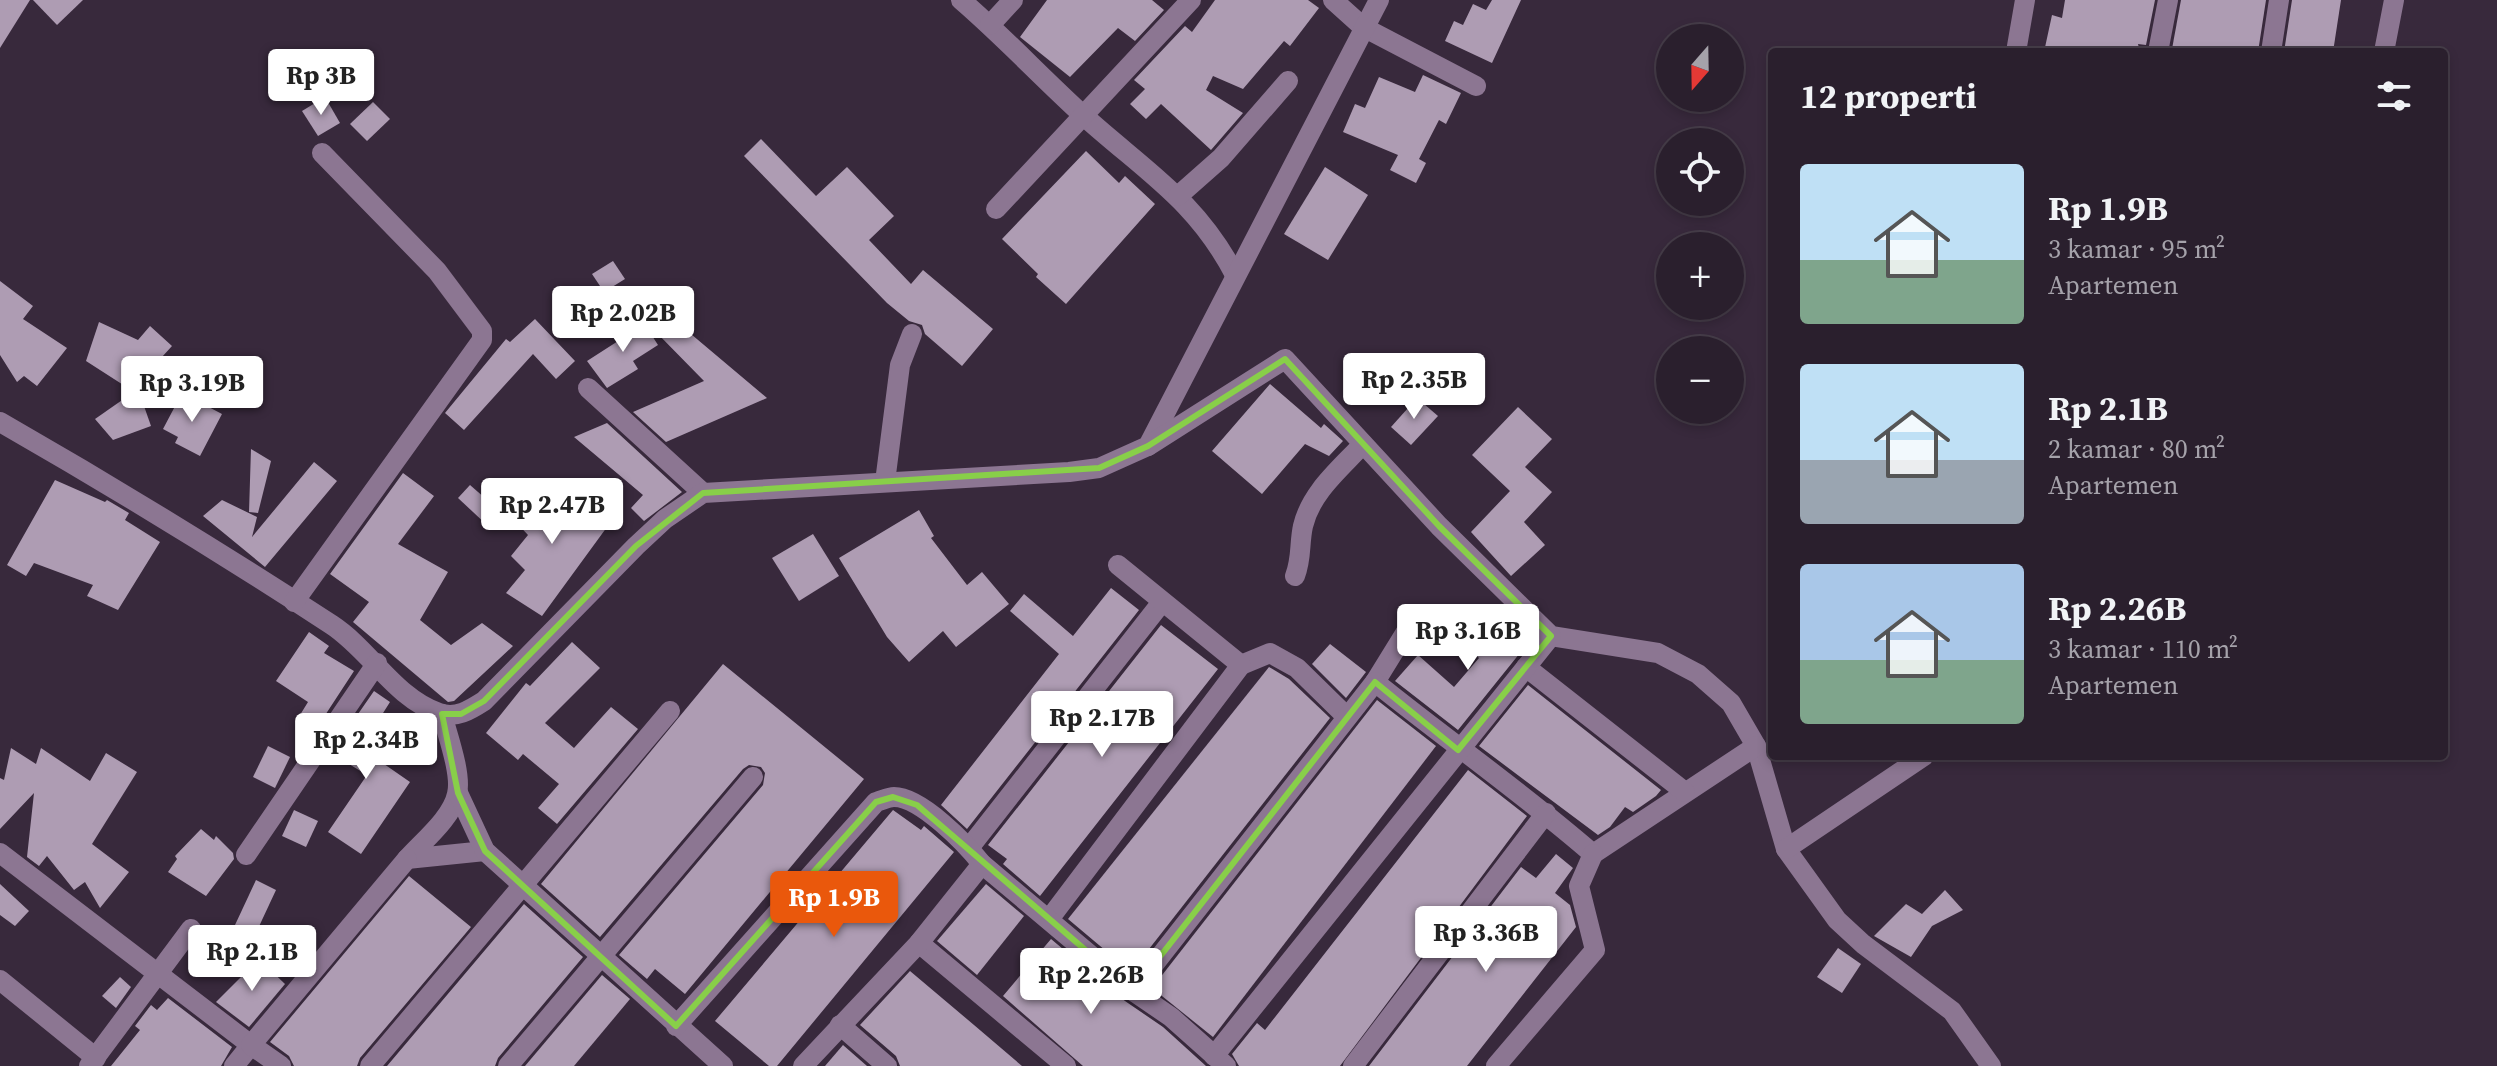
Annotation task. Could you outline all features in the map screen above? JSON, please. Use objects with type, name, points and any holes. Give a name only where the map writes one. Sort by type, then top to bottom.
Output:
[{"type":"street","points":[[961,0],[1085,117],[1178,196],[1211,231],[1235,275]]},
{"type":"street","points":[[990,25],[1013,0]]},
{"type":"street","points":[[996,209],[1191,0]]},
{"type":"street","points":[[1333,0],[1363,27],[1476,86]]},
{"type":"street","points":[[1148,446],[1379,0]]},
{"type":"street","points":[[2017,48],[2025,0]]},
{"type":"street","points":[[2159,48],[2168,0]]},
{"type":"street","points":[[2272,48],[2279,0]]},
{"type":"street","points":[[2385,48],[2394,0]]},
{"type":"street","points":[[1178,196],[1221,158],[1288,81]]},
{"type":"street","points":[[294,602],[482,340],[482,331],[437,271],[322,153]]},
{"type":"street","points":[[885,482],[900,365],[912,334]]},
{"type":"street","points":[[0,422],[103,480],[334,626],[419,703],[442,714],[461,714],[484,701],[645,537],[703,493],[1084,470],[1115,463],[1148,446],[1285,359],[1439,526],[1551,636],[1643,650],[1679,662],[1731,703],[1756,746],[1786,849],[1837,920],[1863,944],[1952,1011],[1991,1066]]},
{"type":"street","points":[[588,388],[703,493]]},
{"type":"street","points":[[1295,576],[1301,562],[1300,539],[1310,506],[1363,444]]},
{"type":"street","points":[[1118,565],[1241,665]]},
{"type":"street","points":[[969,848],[1162,602]]},
{"type":"street","points":[[1133,991],[1375,682],[1417,614]]},
{"type":"street","points":[[676,1026],[876,802],[893,797],[917,805],[969,848],[982,864],[1050,918],[1133,991],[1171,1017],[1220,1061],[1458,750],[1551,636]]},
{"type":"street","points":[[1050,918],[1241,665],[1270,653],[1297,668],[1347,717]]},
{"type":"street","points":[[246,855],[377,663]]},
{"type":"street","points":[[1526,667],[1685,792]]},
{"type":"street","points":[[1375,682],[1458,750],[1546,813],[1593,854]]},
{"type":"street","points":[[370,1066],[670,711]]},
{"type":"street","points":[[442,714],[453,755],[458,793],[485,851],[723,1066]]},
{"type":"street","points":[[1496,1066],[1595,950],[1579,886],[1593,854],[1756,746]]},
{"type":"street","points":[[1786,849],[1918,760]]},
{"type":"street","points":[[508,1066],[753,777]]},
{"type":"street","points":[[234,1066],[447,813],[458,793]]},
{"type":"street","points":[[1353,1066],[1546,813]]},
{"type":"street","points":[[407,859],[485,851]]},
{"type":"street","points":[[0,853],[281,1066]]},
{"type":"street","points":[[803,1066],[919,943],[982,864]]},
{"type":"street","points":[[0,980],[93,1062],[191,929]]},
{"type":"street","points":[[919,943],[1066,1066]]},
{"type":"street","points":[[840,1025],[887,1066]]},
{"type":"highlighted area","points":[[1285,359],[1439,526],[1551,636],[1458,750],[1375,682],[1133,991],[917,805],[893,797],[876,802],[676,1026],[485,851],[458,793],[442,714],[461,714],[484,701],[636,546],[703,493],[1099,468],[1148,446]]},
{"type":"building","points":[[0,0],[30,0],[0,48]]},
{"type":"building","points":[[33,0],[83,0],[57,25]]},
{"type":"building","points":[[1047,0],[1152,0],[1164,10],[1135,41],[1118,28],[1070,77],[1020,37]]},
{"type":"building","points":[[1215,0],[1308,0],[1319,8],[1290,46],[1284,41],[1243,89],[1213,76],[1206,90],[1243,113],[1211,150],[1161,104],[1146,119],[1130,104],[1145,89],[1134,80],[1185,26],[1192,32]]},
{"type":"building","points":[[1492,0],[1521,0],[1492,63],[1445,41],[1454,21],[1463,25],[1473,4],[1486,10]]},
{"type":"building","points":[[2065,0],[2155,0],[2146,45],[2138,44],[2139,48],[2045,48],[2052,15],[2062,18]]},
{"type":"building","points":[[2181,0],[2266,0],[2259,48],[2172,48]]},
{"type":"building","points":[[2292,0],[2341,0],[2334,48],[2285,48]]},
{"type":"building","points":[[1423,75],[1461,93],[1446,124],[1439,120],[1419,159],[1426,163],[1416,183],[1390,170],[1398,155],[1343,132],[1355,104],[1365,108],[1379,77],[1415,92]]},
{"type":"building","points":[[325,97],[340,123],[318,136],[302,111]]},
{"type":"building","points":[[373,102],[390,119],[367,141],[350,124]]},
{"type":"building","points":[[761,139],[816,196],[847,167],[894,216],[869,240],[911,284],[923,270],[993,329],[962,366],[925,334],[922,325],[909,321],[887,303],[744,156]]},
{"type":"building","points":[[1086,151],[1119,183],[1125,176],[1155,204],[1066,304],[1036,277],[1038,274],[1002,239]]},
{"type":"building","points":[[1325,167],[1368,195],[1328,260],[1284,234]]},
{"type":"building","points":[[613,261],[625,279],[604,292],[592,274]]},
{"type":"building","points":[[0,281],[33,306],[23,319],[67,348],[37,386],[24,376],[17,382],[0,355]]},
{"type":"building","points":[[666,313],[767,398],[666,442],[633,412],[704,381],[654,330]]},
{"type":"building","points":[[640,317],[658,345],[633,361],[638,369],[607,388],[587,361],[629,334],[625,327]]},
{"type":"building","points":[[535,319],[575,361],[556,379],[533,354],[464,430],[445,413],[506,339],[510,342]]},
{"type":"building","points":[[99,322],[138,340],[150,326],[172,346],[141,380],[128,388],[86,361]]},
{"type":"building","points":[[1270,384],[1321,428],[1324,424],[1343,441],[1329,456],[1305,444],[1262,494],[1212,451]]},
{"type":"building","points":[[138,389],[151,426],[113,440],[95,419]]},
{"type":"building","points":[[182,393],[222,414],[200,456],[175,443],[178,437],[163,429]]},
{"type":"building","points":[[1417,398],[1438,416],[1411,445],[1391,427]]},
{"type":"building","points":[[1518,407],[1552,439],[1525,467],[1552,492],[1524,522],[1545,545],[1511,576],[1471,532],[1510,491],[1472,455]]},
{"type":"building","points":[[607,423],[682,492],[644,521],[631,508],[643,495],[574,437]]},
{"type":"building","points":[[251,449],[271,461],[258,513],[249,512]]},
{"type":"building","points":[[314,462],[337,481],[265,567],[203,516],[222,500],[257,517],[252,537]]},
{"type":"building","points":[[403,473],[434,496],[398,544],[448,572],[420,620],[451,645],[482,623],[513,646],[454,701],[448,702],[353,622],[369,602],[330,574]]},
{"type":"building","points":[[55,480],[105,502],[107,500],[129,513],[125,520],[160,542],[118,610],[87,596],[93,585],[34,563],[26,576],[7,565]]},
{"type":"building","points":[[549,480],[607,527],[542,616],[506,593],[525,570],[511,556],[528,535],[514,520]]},
{"type":"building","points":[[470,485],[501,512],[488,526],[458,498]]},
{"type":"building","points":[[919,510],[934,536],[931,538],[967,585],[982,572],[1009,604],[956,647],[943,631],[909,662],[887,637],[839,558]]},
{"type":"building","points":[[813,534],[839,576],[799,601],[772,558]]},
{"type":"building","points":[[1111,588],[1139,610],[967,829],[941,805],[1059,654],[1010,611],[1024,594],[1073,636]]},
{"type":"building","points":[[1504,611],[1532,638],[1458,730],[1395,681],[1418,655],[1454,687],[1479,658],[1464,643],[1478,628],[1483,633]]},
{"type":"building","points":[[1161,625],[1218,669],[1040,896],[1003,864],[1007,859],[988,845]]},
{"type":"building","points":[[309,632],[329,646],[324,653],[354,671],[318,726],[300,715],[308,702],[276,681]]},
{"type":"building","points":[[572,642],[600,668],[545,723],[574,748],[611,707],[638,729],[557,824],[538,808],[559,784],[523,754],[518,760],[486,733],[526,683],[530,686]]},
{"type":"building","points":[[1330,644],[1366,672],[1346,698],[1312,664]]},
{"type":"building","points":[[723,664],[864,779],[685,994],[655,969],[647,979],[619,955],[763,785],[765,773],[761,767],[749,765],[743,769],[600,937],[541,884]]},
{"type":"building","points":[[1269,667],[1289,679],[1330,718],[1131,972],[1068,919]]},
{"type":"building","points":[[1528,685],[1661,790],[1633,812],[1625,807],[1610,827],[1598,835],[1479,746]]},
{"type":"building","points":[[374,691],[390,702],[361,748],[410,782],[361,854],[328,832],[367,775],[331,753]]},
{"type":"building","points":[[1377,700],[1436,746],[1213,1037],[1152,988]]},
{"type":"building","points":[[268,746],[290,757],[275,788],[253,777]]},
{"type":"building","points":[[11,748],[36,764],[41,748],[90,781],[106,753],[137,772],[92,844],[129,872],[100,908],[85,882],[74,890],[47,856],[39,866],[27,857],[34,793],[0,829],[0,778],[4,780]]},
{"type":"building","points":[[1468,770],[1527,816],[1340,1066],[1239,1066],[1232,1054],[1257,1023],[1265,1030]]},
{"type":"building","points":[[294,810],[318,821],[306,847],[282,836]]},
{"type":"building","points":[[893,810],[921,830],[924,826],[954,852],[777,1066],[769,1066],[715,1021]]},
{"type":"building","points":[[201,829],[214,840],[216,836],[233,853],[234,859],[206,896],[168,872],[177,859],[175,856]]},
{"type":"building","points":[[1556,854],[1573,868],[1555,893],[1570,905],[1576,927],[1467,1066],[1369,1066],[1521,867],[1536,878]]},
{"type":"building","points":[[409,876],[471,927],[360,1058],[357,1066],[294,1066],[289,1056],[270,1042]]},
{"type":"building","points":[[256,880],[276,890],[255,935],[235,925]]},
{"type":"building","points":[[0,884],[29,911],[15,926],[0,915]]},
{"type":"building","points":[[986,884],[1024,916],[977,975],[937,941]]},
{"type":"building","points":[[1945,890],[1963,910],[1932,926],[1911,957],[1874,936],[1906,904],[1922,914]]},
{"type":"building","points":[[524,904],[583,957],[498,1058],[495,1066],[387,1066]]},
{"type":"building","points":[[1051,939],[1125,1001],[1163,1027],[1206,1066],[1083,1066],[1003,996]]},
{"type":"building","points":[[1838,948],[1861,964],[1842,993],[1817,977]]},
{"type":"building","points":[[259,959],[285,984],[249,1027],[216,1002]]},
{"type":"building","points":[[910,971],[1022,1066],[900,1066],[896,1056],[860,1025]]},
{"type":"building","points":[[602,975],[630,999],[574,1066],[525,1066]]},
{"type":"building","points":[[120,977],[131,987],[116,1008],[102,996]]},
{"type":"building","points":[[168,998],[232,1047],[221,1066],[111,1066],[140,1030],[135,1026],[151,1005],[157,1010]]},
{"type":"building","points":[[843,1045],[867,1066],[825,1066]]}]
